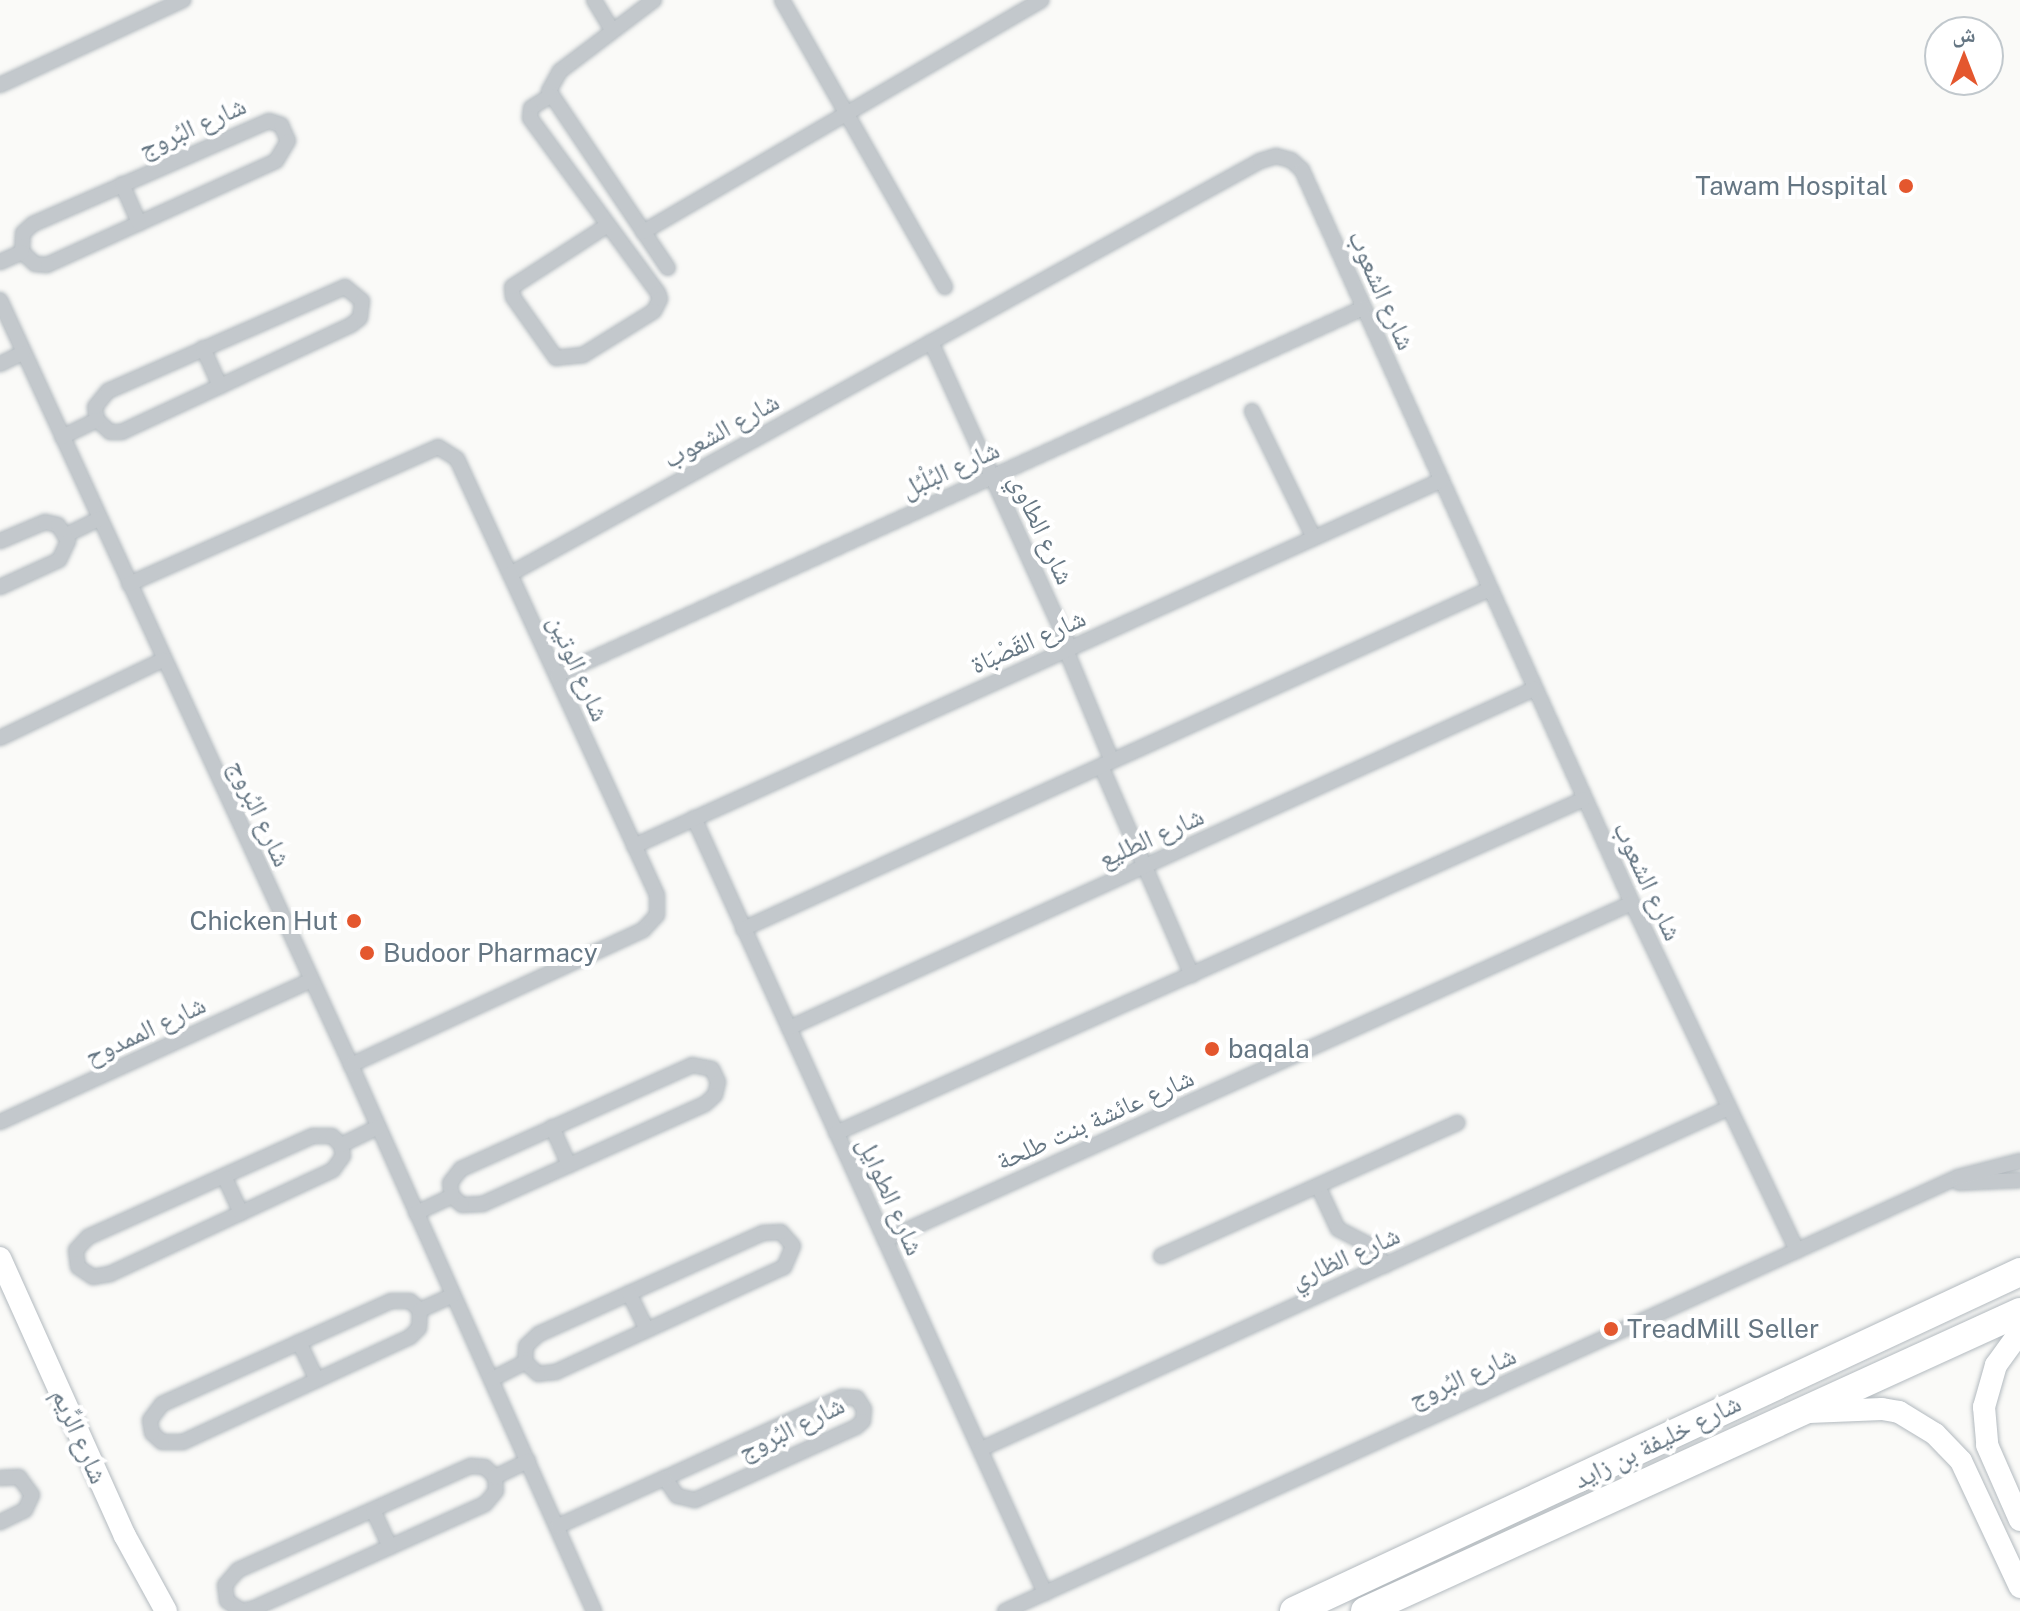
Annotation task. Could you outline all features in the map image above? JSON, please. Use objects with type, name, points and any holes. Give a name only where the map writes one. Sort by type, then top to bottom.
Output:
[{"type":"highway","name":"شارع خليفة بن زايد","points":[[1294,1611],[2020,1272]]},
{"type":"highway","name":"شارع خليفة بن زايد","points":[[1365,1611],[2020,1312]]},
{"type":"street","points":[[0,85],[183,0]]},
{"type":"street","points":[[594,0],[612,30]]},
{"type":"street","points":[[608,225],[512,287],[520,310],[556,358],[583,355],[659,306],[658,293],[530,118],[531,108],[550,96],[555,75],[654,0]]},
{"type":"street","points":[[782,0],[945,287]]},
{"type":"street","points":[[643,232],[1041,0]]},
{"type":"street","points":[[550,96],[668,268]]},
{"type":"street","name":"شارع البُروج","points":[[263,121],[281,125],[287,135],[285,153],[276,161],[139,223],[47,265],[35,264],[22,252],[21,239],[28,228],[263,121]]},
{"type":"street","name":"شارع الشعوب","points":[[510,574],[1276,156],[1302,170],[1584,799],[1797,1251]]},
{"type":"street","name":"شارع البُروج","points":[[122,184],[139,223]]},
{"type":"street","points":[[0,262],[22,252]]},
{"type":"street","points":[[339,288],[355,292],[362,301],[362,312],[351,325],[220,386],[122,432],[110,432],[97,420],[95,407],[102,395],[203,348],[339,288]]},
{"type":"street","name":"شارع البُروج","points":[[0,300],[351,1065],[594,1611]]},
{"type":"street","name":"شارع البُلْبُل","points":[[557,675],[1363,308]]},
{"type":"street","name":"شارع الطاوي","points":[[931,342],[1068,649],[1106,764],[1192,975]]},
{"type":"street","points":[[203,348],[220,386]]},
{"type":"street","points":[[0,364],[23,353]]},
{"type":"street","points":[[1252,411],[1314,538]]},
{"type":"street","points":[[62,437],[97,420]]},
{"type":"street","name":"شارع الوتين","points":[[129,584],[438,447],[457,459],[557,675],[657,895],[658,909],[649,925],[351,1065]]},
{"type":"street","name":"شارع القَصْبَاة","points":[[634,846],[1442,480]]},
{"type":"street","points":[[66,535],[99,519]]},
{"type":"street","points":[[0,541],[45,522],[58,525],[66,535],[67,549],[59,560],[0,587]]},
{"type":"street","points":[[743,929],[1490,589]]},
{"type":"street","points":[[0,738],[163,660]]},
{"type":"street","name":"شارع الطليع","points":[[789,1028],[1534,689]]},
{"type":"street","points":[[836,1133],[1584,799]]},
{"type":"street","name":"شارع الطوايل","points":[[694,818],[1045,1593]]},
{"type":"street","name":"شارع عائشة بنت طلحة","points":[[885,1240],[1632,903]]},
{"type":"street","name":"شارع الممدوح","points":[[0,1122],[310,981]]},
{"type":"street","points":[[692,1065],[706,1066],[716,1075],[718,1089],[711,1101],[475,1206],[462,1205],[452,1196],[450,1183],[461,1169],[552,1127],[692,1065]]},
{"type":"street","name":"شارع الظاري","points":[[981,1449],[1729,1108]]},
{"type":"street","points":[[1161,1256],[1457,1123]]},
{"type":"street","points":[[341,1145],[378,1127]]},
{"type":"street","points":[[552,1127],[569,1165]]},
{"type":"street","points":[[319,1135],[332,1136],[341,1145],[341,1162],[333,1170],[104,1276],[87,1275],[76,1262],[76,1250],[88,1237],[224,1176],[319,1135]]},
{"type":"street","name":"شارع البُروج","points":[[1005,1611],[1979,1169],[2020,1161]]},
{"type":"street","points":[[224,1176],[241,1213]]},
{"type":"street","name":"شارع البُروج","points":[[1940,1188],[1983,1179],[2020,1180]]},
{"type":"street","points":[[1318,1186],[1338,1229],[1369,1245],[1385,1265]]},
{"type":"street","points":[[416,1213],[452,1196]]},
{"type":"street","points":[[781,1232],[791,1240],[793,1252],[784,1267],[647,1330],[550,1374],[533,1372],[525,1362],[526,1346],[533,1337],[629,1293],[763,1233],[781,1232]]},
{"type":"street","name":"شارع الرِّيم","points":[[0,1258],[125,1536],[166,1611]]},
{"type":"street","points":[[629,1293],[647,1330]]},
{"type":"street","points":[[420,1310],[453,1295]]},
{"type":"street","points":[[391,1301],[410,1301],[420,1310],[419,1328],[410,1337],[183,1442],[162,1442],[152,1433],[152,1413],[162,1404],[391,1301]]},
{"type":"street","points":[[2020,1332],[1996,1365],[1984,1407],[1987,1445],[2020,1520]]},
{"type":"street","points":[[299,1342],[317,1380]]},
{"type":"street","points":[[492,1379],[525,1362]]},
{"type":"street","name":"شارع البُروج","points":[[558,1526],[842,1397],[857,1398],[864,1409],[863,1421],[856,1427],[695,1500],[677,1496],[665,1478]]},
{"type":"street","points":[[1800,1413],[1882,1409],[1899,1412],[1935,1434],[1961,1461],[2020,1587]]},
{"type":"street","points":[[495,1477],[528,1461]]},
{"type":"street","points":[[471,1466],[485,1467],[495,1477],[490,1500],[390,1547],[255,1608],[242,1611],[227,1601],[225,1585],[232,1574],[471,1466]]},
{"type":"street","points":[[0,1478],[19,1477],[32,1495],[25,1510],[0,1522]]},
{"type":"street","points":[[373,1510],[390,1547]]},
{"type":"place","name":"Tawam Hospital","points":[[1906,186]]},
{"type":"place","name":"Chicken Hut","points":[[354,921]]},
{"type":"place","name":"Budoor Pharmacy","points":[[367,953]]},
{"type":"place","name":"baqala","points":[[1212,1049]]},
{"type":"place","name":"TreadMill Seller","points":[[1611,1329]]}]
